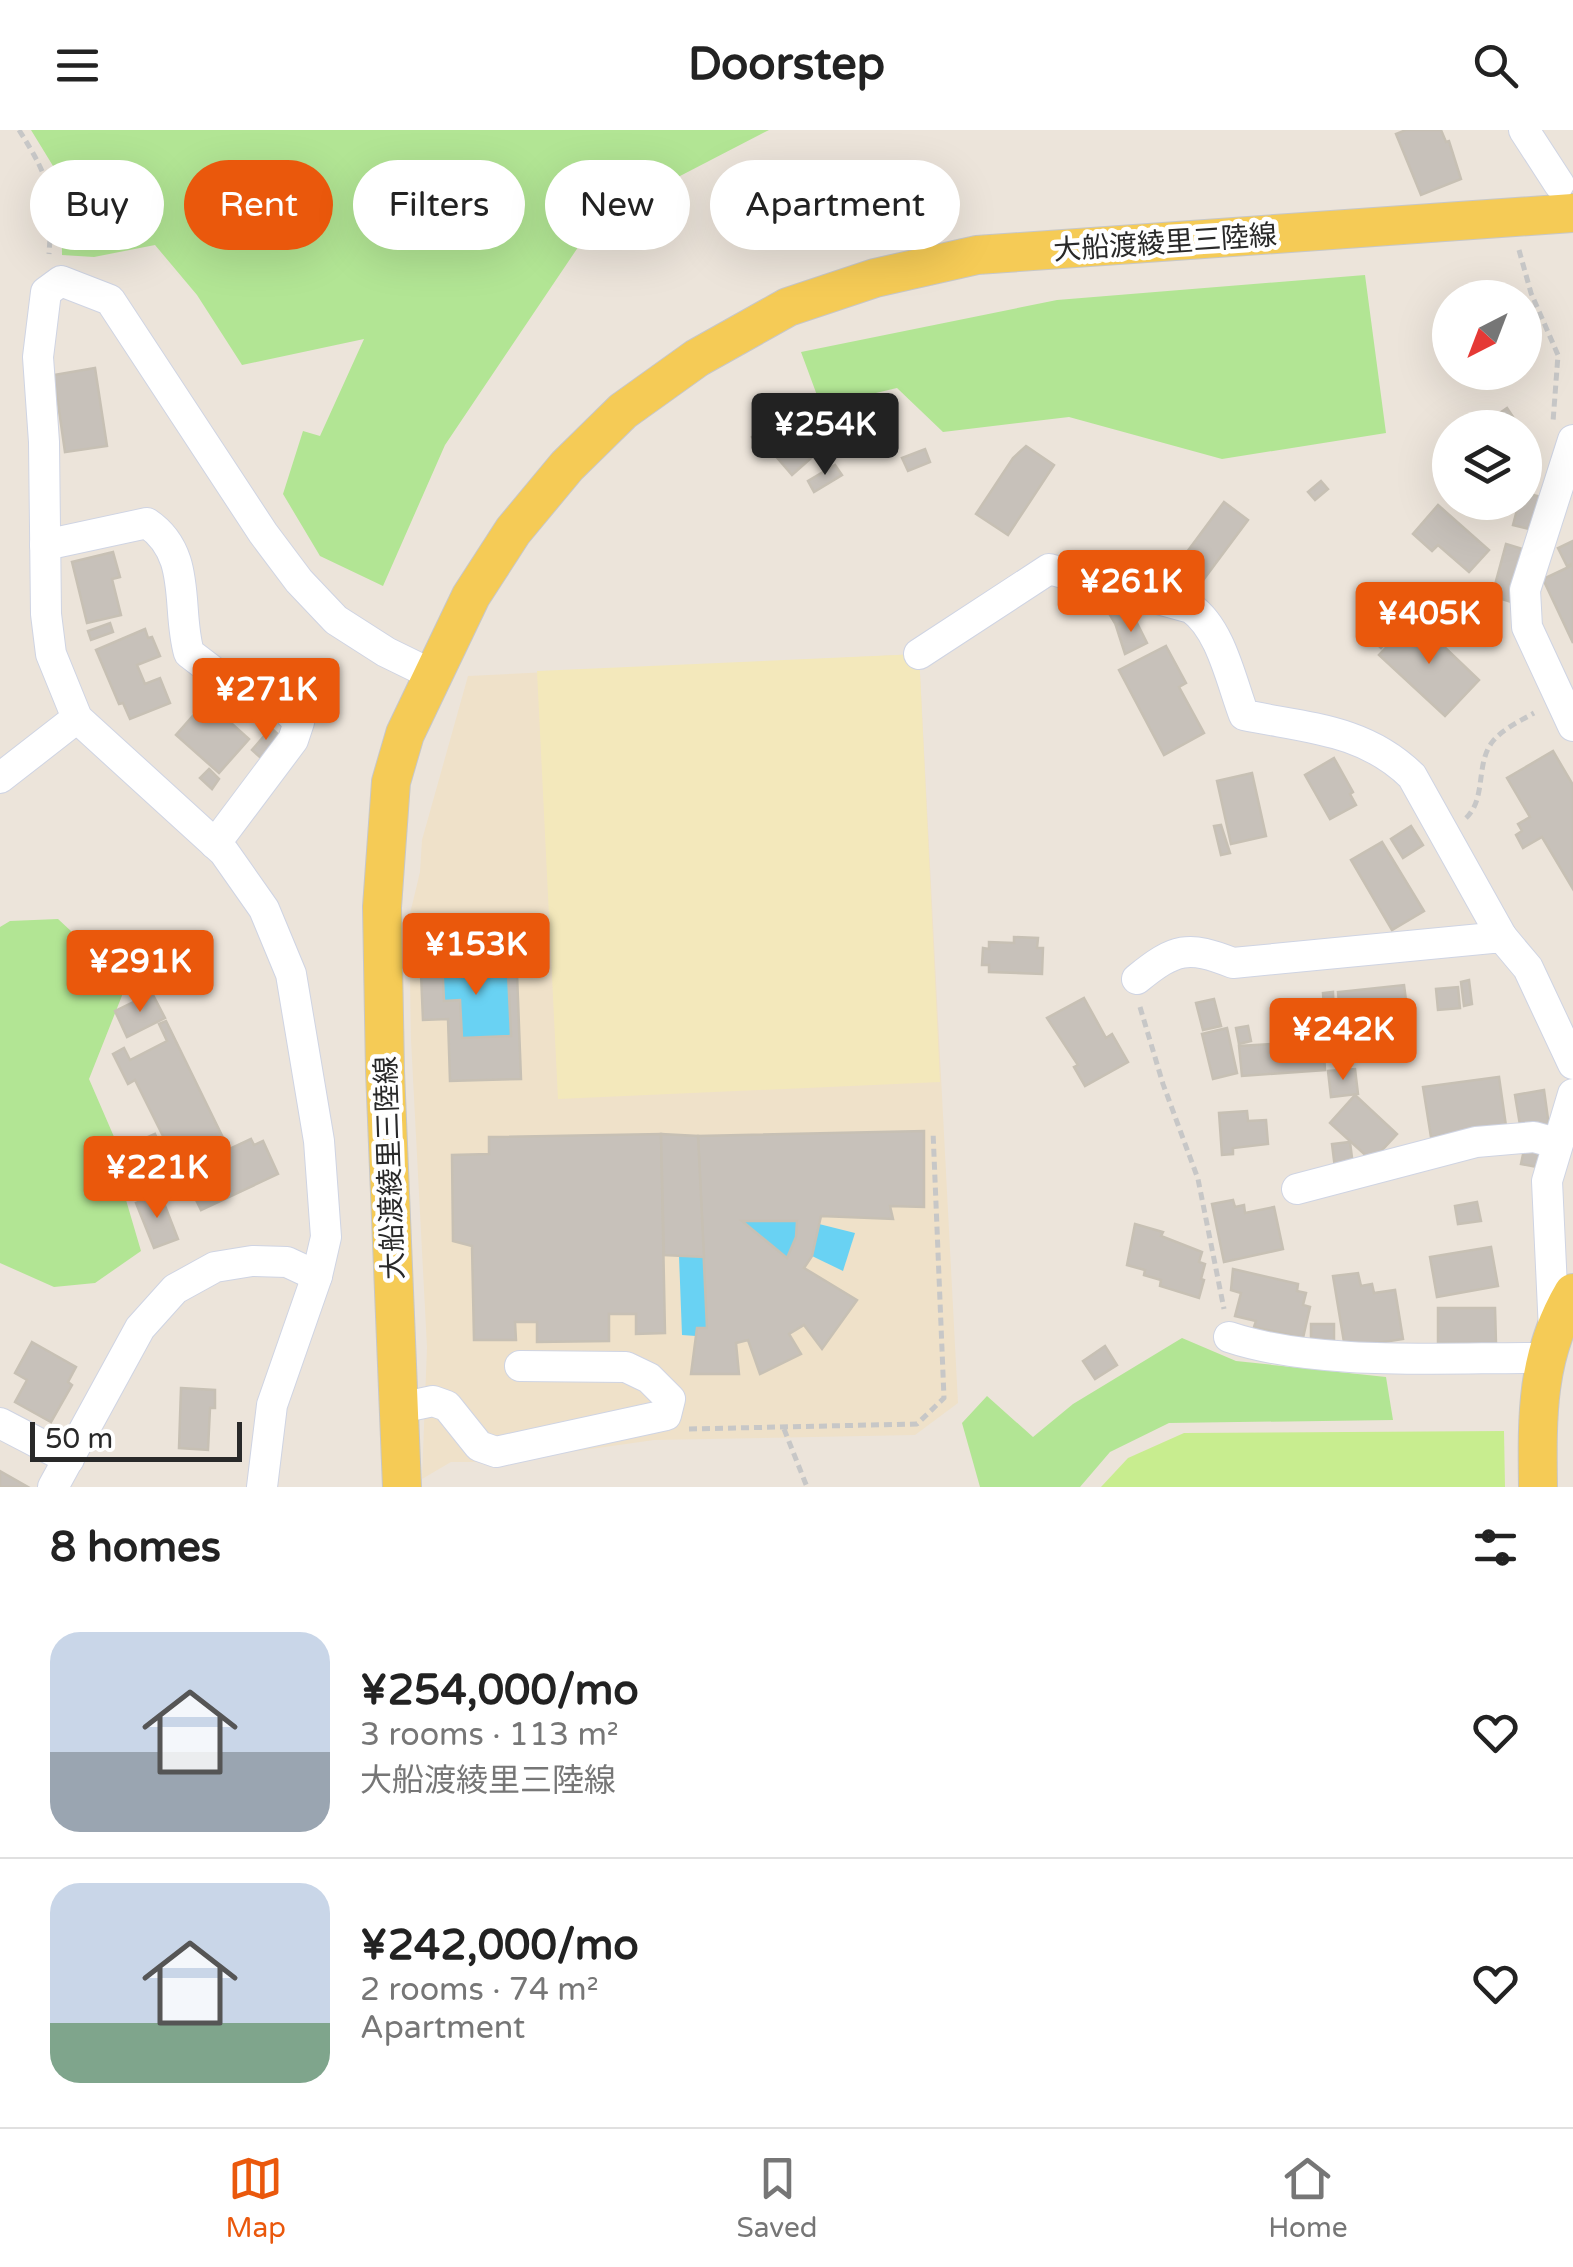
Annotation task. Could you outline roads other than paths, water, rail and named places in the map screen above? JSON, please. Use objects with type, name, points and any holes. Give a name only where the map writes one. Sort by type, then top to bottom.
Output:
[{"type":"main road","name":"大船渡綾里三陸線","points":[[402,1487],[382,907],[391,782],[405,734],[471,596],[513,531],[567,466],[622,410],[697,358],[788,308],[875,278],[977,255],[1566,198]]},
{"type":"main road","points":[[1538,1487],[1539,1384],[1550,1344],[1573,1293]]},
{"type":"street","points":[[1524,130],[1566,198]]},
{"type":"street","points":[[262,1487],[272,1405],[317,1276],[326,1237],[318,1141],[291,974],[264,910],[224,852],[77,718],[51,654],[46,614],[38,357],[46,292],[60,281],[110,300],[263,533],[299,581],[336,620],[386,652],[432,674]]},
{"type":"street","points":[[1569,717],[1527,627],[1525,590],[1570,449]]},
{"type":"street","points":[[46,545],[147,524],[161,532],[173,550],[185,606],[189,652],[224,679],[257,682],[299,722],[293,740],[214,844]]},
{"type":"street","points":[[918,654],[1049,569],[1191,608],[1204,616],[1244,715],[1361,740],[1391,755],[1412,776],[1502,937],[1528,968],[1573,1064]]},
{"type":"street","points":[[0,778],[77,718]]},
{"type":"street","points":[[1137,979],[1156,963],[1178,953],[1201,950],[1233,963],[1502,937]]},
{"type":"street","points":[[1229,1336],[1264,1348],[1349,1355],[1550,1344],[1547,1181],[1573,1094]]},
{"type":"street","points":[[1296,1189],[1476,1142],[1534,1137],[1556,1143]]},
{"type":"street","points":[[53,1487],[140,1328],[176,1289],[215,1267],[252,1261],[287,1262],[317,1276]]},
{"type":"street","points":[[400,1408],[433,1400],[448,1406],[479,1446],[496,1452],[666,1415],[670,1399],[649,1378],[626,1367],[520,1366]]},
{"type":"street","points":[[0,1423],[68,1459]]},
{"type":"water","points":[[506,930],[511,1036],[462,1038],[460,1001],[444,1001],[442,959],[461,958],[460,932]]},
{"type":"water","points":[[742,1221],[797,1221],[796,1237],[787,1258]]},
{"type":"water","points":[[819,1224],[855,1233],[843,1271],[812,1256]]},
{"type":"water","points":[[679,1256],[704,1257],[707,1328],[697,1328],[696,1336],[682,1335]]}]
